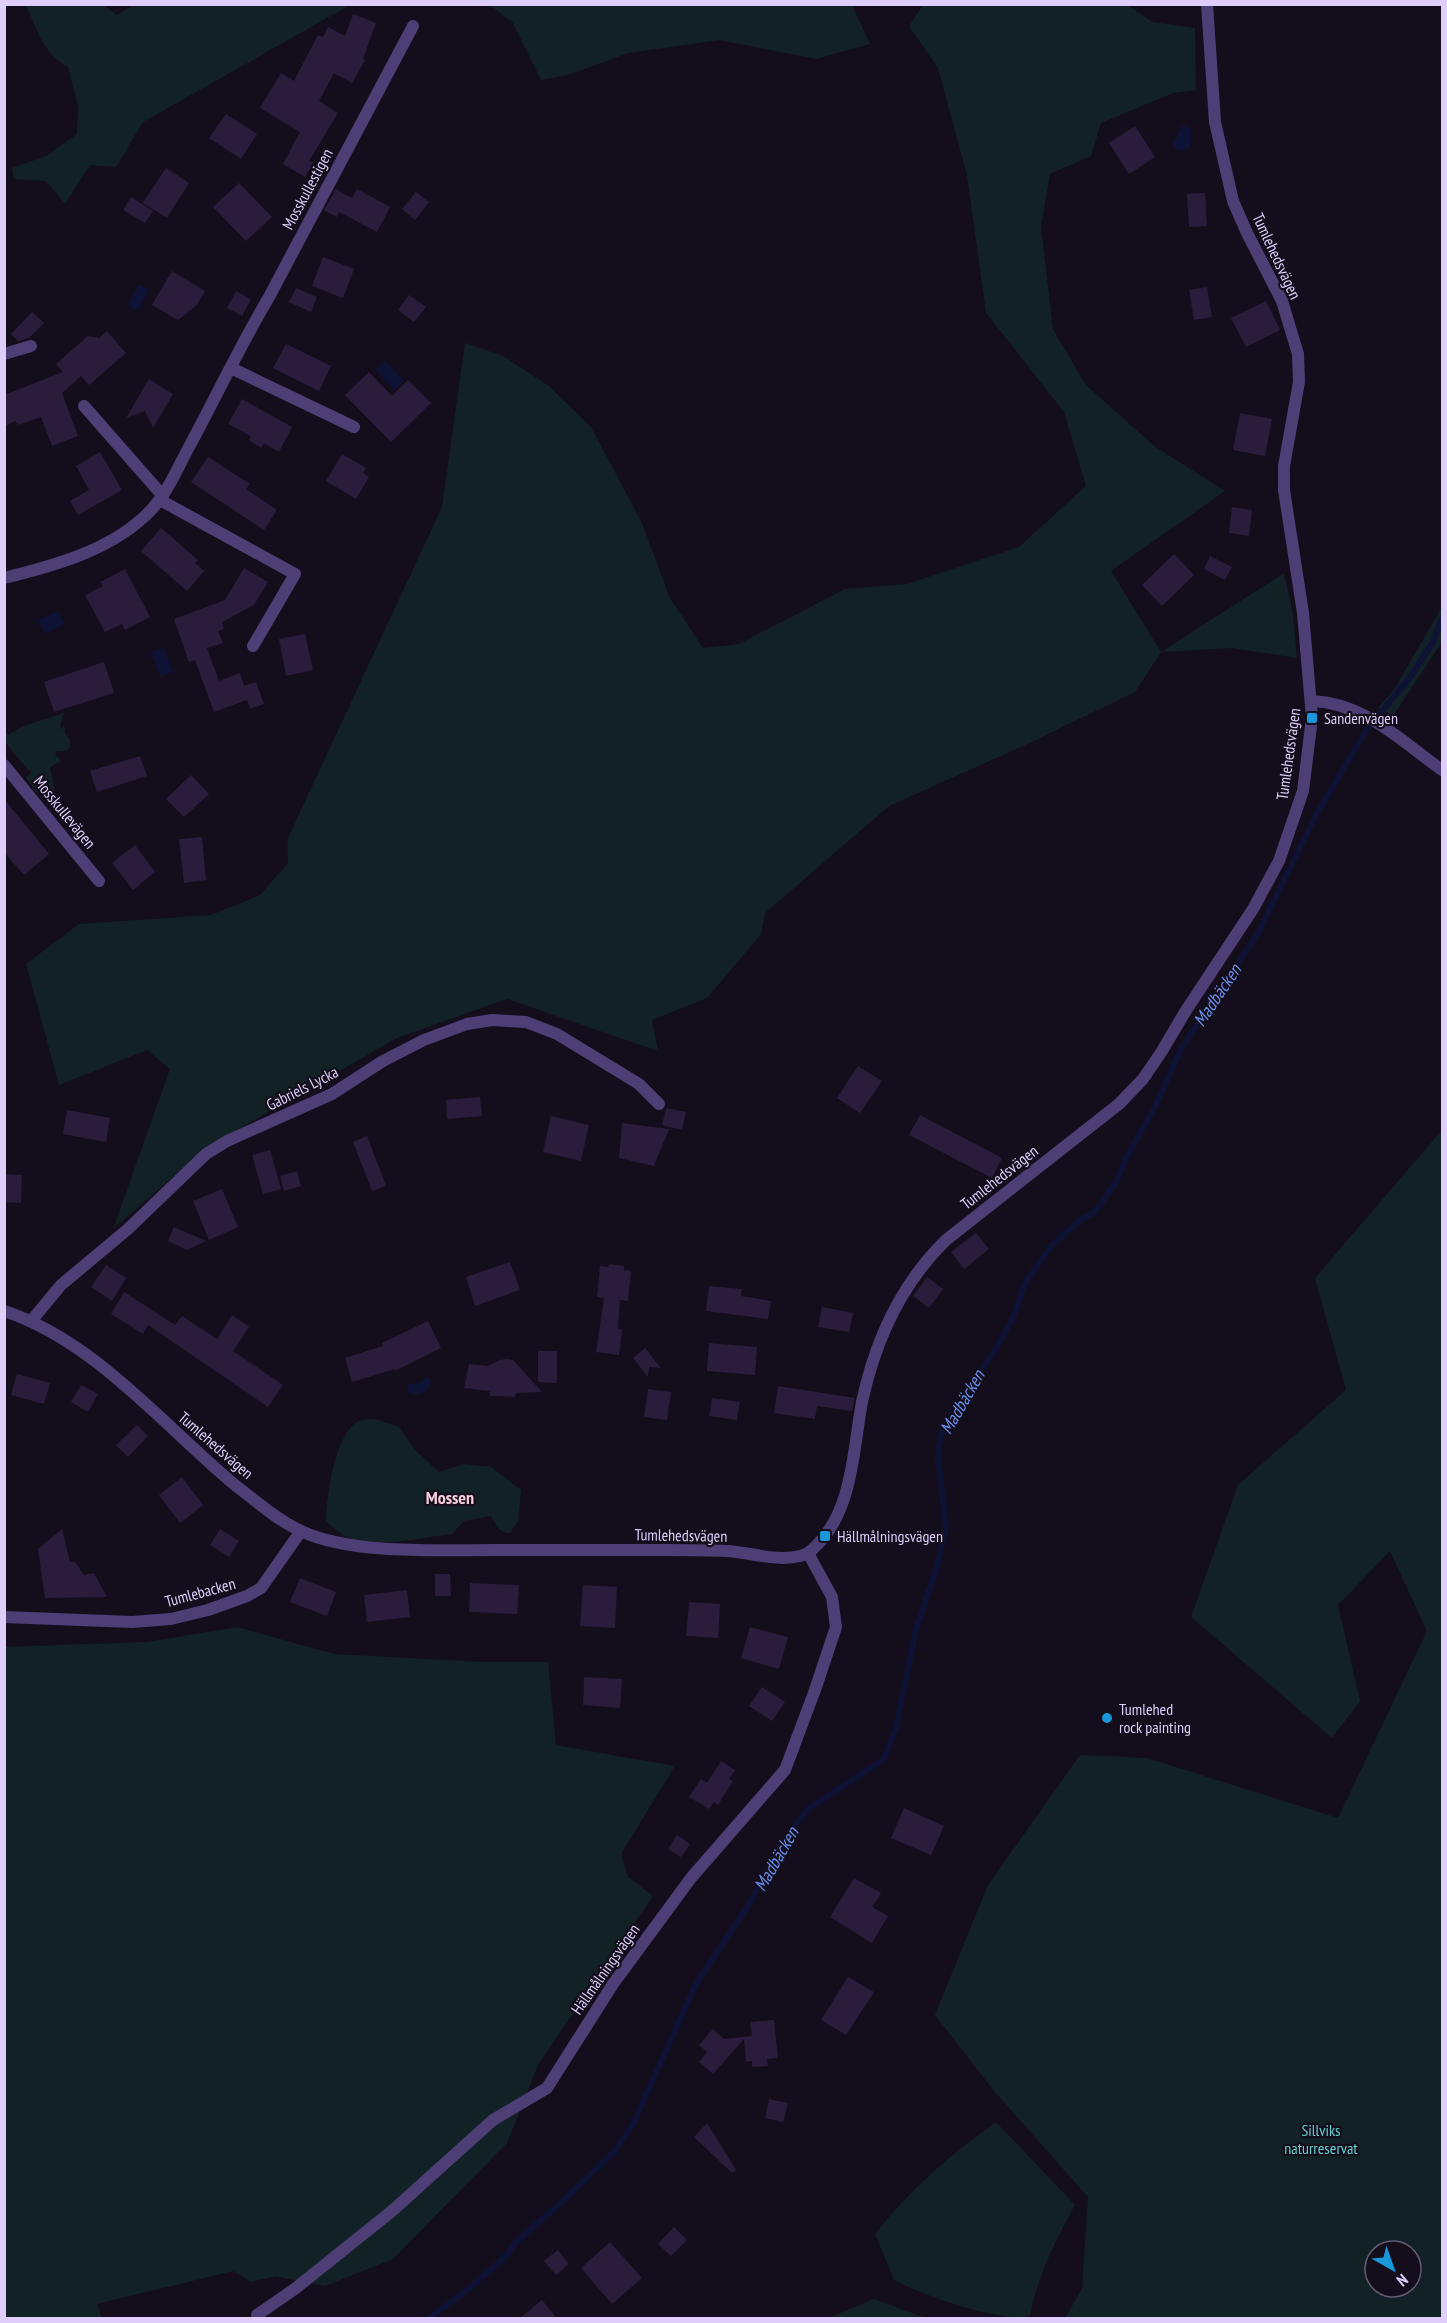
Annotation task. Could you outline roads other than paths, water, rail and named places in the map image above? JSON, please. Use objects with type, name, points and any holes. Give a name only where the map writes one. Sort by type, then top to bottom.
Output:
[{"type":"street","name":"Tumlehedsvägen","points":[[4,1311],[32,1320],[110,1374],[228,1479],[269,1512],[301,1532],[331,1541],[368,1547],[436,1550],[716,1551],[787,1558],[807,1553],[825,1536],[835,1520],[855,1455],[863,1401],[873,1365],[896,1305],[911,1280],[946,1240],[1119,1104],[1143,1079],[1253,909],[1279,861],[1303,791],[1312,701],[1303,613],[1284,490],[1284,466],[1299,382],[1298,354],[1282,301],[1233,201],[1215,122],[1207,4]]},
{"type":"street","name":"Mosskullestigen","points":[[4,578],[75,557],[101,545],[145,516],[161,498],[413,26]]},
{"type":"street","points":[[4,354],[31,346]]},
{"type":"street","points":[[231,368],[354,428]]},
{"type":"street","points":[[84,406],[161,498],[295,574],[253,646]]},
{"type":"street","points":[[1312,701],[1342,704],[1362,713],[1443,770]]},
{"type":"street","name":"Mosskullevägen","points":[[4,765],[99,881]]},
{"type":"street","name":"Gabriels Lycka","points":[[32,1320],[61,1285],[128,1229],[206,1154],[227,1141],[332,1094],[383,1061],[467,1024],[492,1020],[526,1022],[557,1034],[639,1084],[659,1104]]},
{"type":"street","name":"Tumlebacken","points":[[4,1617],[132,1622],[171,1619],[208,1610],[247,1596],[261,1588],[301,1532]]},
{"type":"street","name":"Hällmålningsvägen","points":[[257,2315],[296,2288],[383,2218],[493,2120],[547,2088],[613,1984],[684,1888],[785,1770],[836,1627],[832,1597],[807,1553]]},
{"type":"waterway","name":"Madbäcken","points":[[429,2318],[465,2292],[506,2256],[514,2244],[614,2152],[633,2124],[696,1984],[750,1903],[774,1857],[792,1829],[808,1809],[884,1759],[896,1728],[916,1629],[935,1573],[946,1528],[938,1457],[941,1434],[954,1409],[993,1353],[1013,1318],[1025,1283],[1052,1245],[1080,1220],[1095,1212],[1116,1182],[1128,1154],[1154,1109],[1181,1049],[1257,935],[1315,817],[1365,732],[1411,676],[1433,642],[1442,618]]},
{"type":"place","name":"Sandenvägen","points":[[1312,718]]},
{"type":"place","name":"Hällmålningsvägen","points":[[825,1536]]},
{"type":"place","name":"Tumlehed rock painting","points":[[1107,1718]]},
{"type":"district","name":"Mossen","points":[[450,1497]]},
{"type":"park label","name":"Sillviks naturreservat","points":[[1321,2139]]}]
